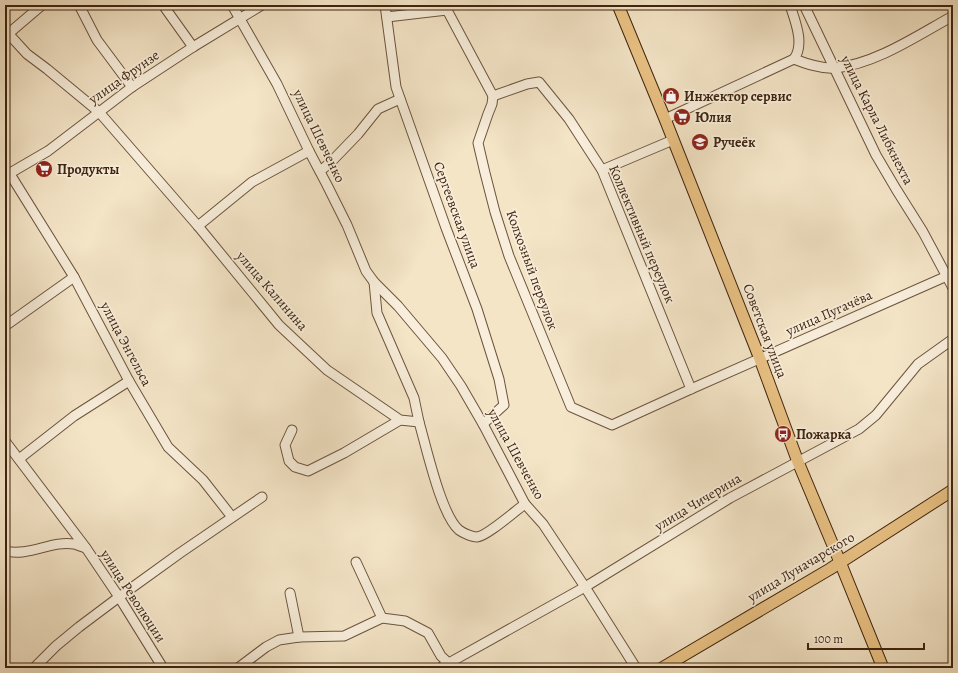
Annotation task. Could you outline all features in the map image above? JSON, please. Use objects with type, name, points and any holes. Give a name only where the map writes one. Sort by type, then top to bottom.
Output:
[{"type":"main road","name":"Советская улица","points":[[618,5],[760,359],[798,462],[883,668]]},
{"type":"main road","name":"улица Луначарского","points":[[662,668],[840,562],[953,490]]},
{"type":"street","points":[[6,32],[42,5]]},
{"type":"street","points":[[78,5],[97,40],[132,87]]},
{"type":"street","points":[[163,5],[193,47]]},
{"type":"street","name":"улица Шевченко","points":[[232,5],[277,84],[347,225],[366,271],[374,282],[398,306],[442,358],[461,386],[483,424],[525,504],[543,524],[636,668]]},
{"type":"street","name":"улица Фрунзе","points":[[8,175],[48,151],[132,87],[193,47],[262,5]]},
{"type":"street","name":"Сергеевская улица","points":[[385,5],[396,87],[446,228],[477,309],[500,379],[504,405],[483,424]]},
{"type":"street","points":[[665,119],[794,59],[798,53],[798,29],[790,5]]},
{"type":"street","name":"улица Карла Либкнехта","points":[[804,5],[876,154],[923,232],[953,288]]},
{"type":"street","points":[[387,17],[422,9],[447,10],[493,96]]},
{"type":"street","points":[[794,59],[813,66],[835,68],[857,63],[888,52],[953,16]]},
{"type":"street","name":"улица Калинина","points":[[6,32],[27,54],[99,112],[198,226],[279,325],[327,370],[400,420],[419,422]]},
{"type":"street","name":"Коллективный переулок","points":[[493,96],[527,84],[539,82],[569,119],[602,170],[690,389]]},
{"type":"street","name":"Колхозный переулок","points":[[493,96],[492,104],[478,143],[495,212],[509,256],[571,407],[612,425]]},
{"type":"street","points":[[320,171],[330,163],[358,134],[378,109],[400,99]]},
{"type":"street","points":[[602,170],[673,140]]},
{"type":"street","points":[[198,226],[252,182],[309,151]]},
{"type":"street","name":"улица Энгельса","points":[[8,175],[74,277],[129,381],[168,447],[203,480],[232,517]]},
{"type":"street","name":"улица Пугачёва","points":[[612,425],[947,276]]},
{"type":"street","points":[[5,326],[74,277]]},
{"type":"street","name":"улица Шевченко","points":[[374,282],[377,313],[414,398],[419,422]]},
{"type":"street","name":"улица Чичерина","points":[[440,668],[452,665],[585,587],[730,498],[859,429],[876,415],[918,364],[953,339]]},
{"type":"street","points":[[19,459],[74,416],[129,381]]},
{"type":"street","points":[[292,430],[285,445],[289,460],[295,467],[308,471],[344,453],[400,420]]},
{"type":"street","points":[[419,422],[442,504],[459,530],[476,537],[485,534],[525,504]]},
{"type":"street","points":[[5,441],[86,548]]},
{"type":"street","points":[[34,668],[56,646],[119,596],[262,497]]},
{"type":"street","name":"улица Революции","points":[[5,551],[17,553],[59,544],[74,544],[86,548],[119,596],[162,668]]},
{"type":"street","points":[[356,562],[382,618]]},
{"type":"street","points":[[290,594],[299,637]]},
{"type":"street","points":[[238,668],[266,647],[279,640],[299,637],[344,636],[382,618],[405,621],[428,633],[441,656],[452,665]]},
{"type":"place","name":"Инжектор сервис","points":[[671,96]]},
{"type":"place","name":"Юлия","points":[[682,117]]},
{"type":"place","name":"Ручеёк","points":[[700,142]]},
{"type":"place","name":"Продукты","points":[[44,169]]},
{"type":"place","name":"Пожарка","points":[[783,434]]}]
